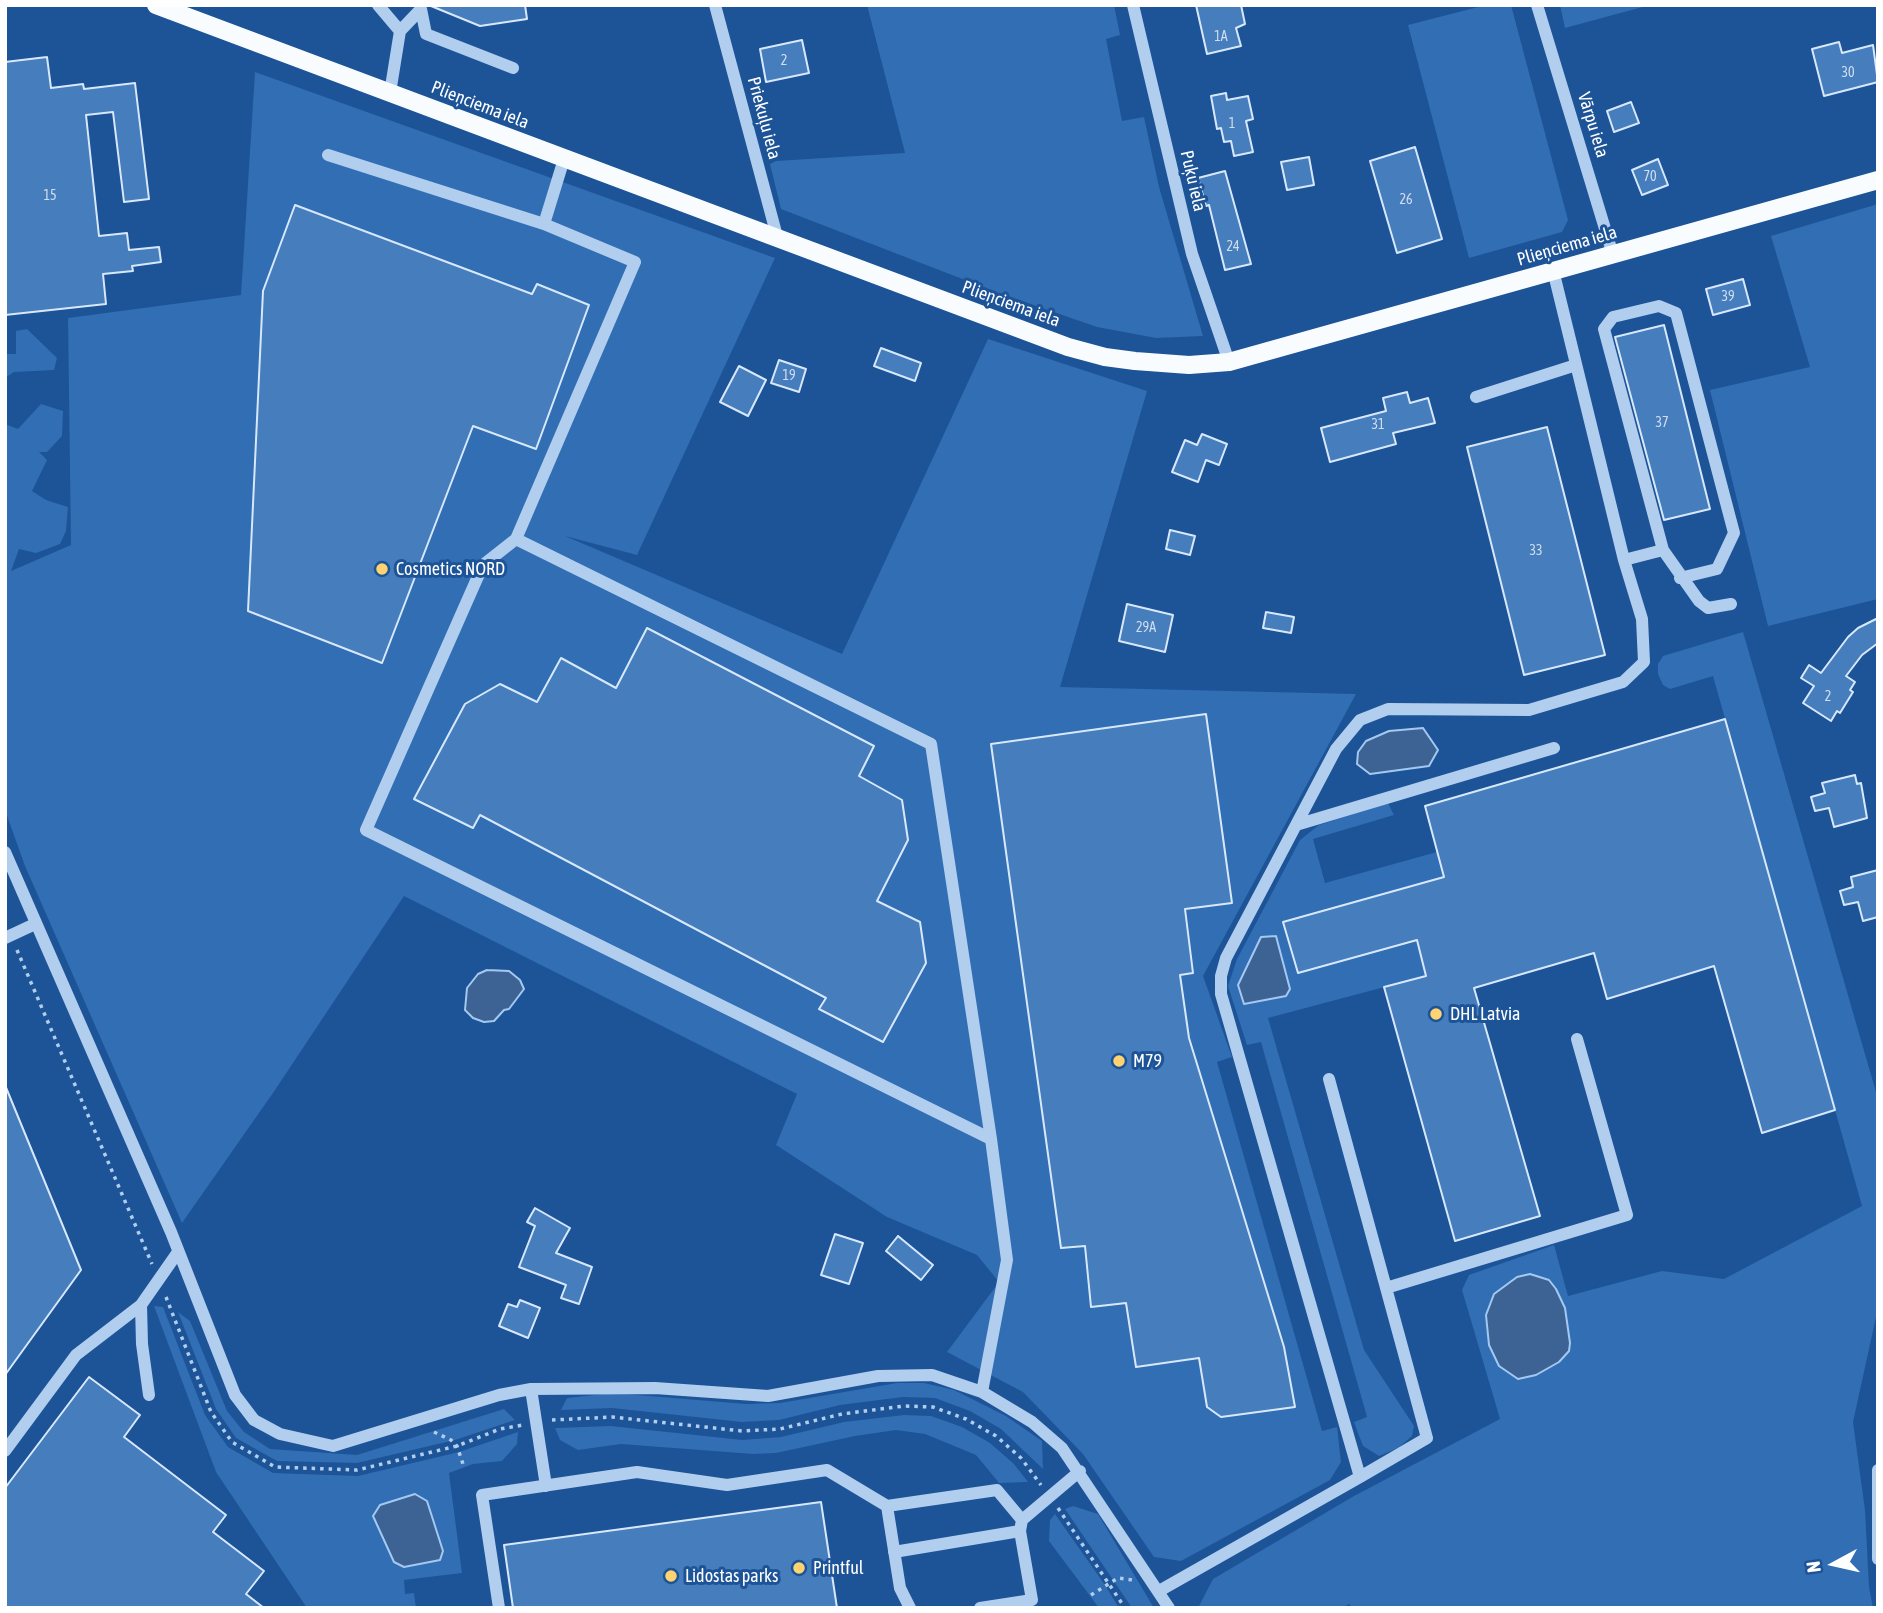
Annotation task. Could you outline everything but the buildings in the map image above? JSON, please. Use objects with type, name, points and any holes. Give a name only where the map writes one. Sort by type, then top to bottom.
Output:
[{"type":"main road","name":"Plieņciema iela","points":[[156,5],[778,240],[1068,347],[1105,357],[1189,365],[1229,362],[1878,180]]},
{"type":"street","points":[[377,5],[400,31]]},
{"type":"street","name":"Priekuļu iela","points":[[715,5],[778,240]]},
{"type":"street","name":"Puķu iela","points":[[1133,5],[1192,254],[1229,362]]},
{"type":"street","name":"Vārpu iela","points":[[1537,5],[1614,255]]},
{"type":"street","points":[[390,93],[400,31],[421,7]]},
{"type":"street","points":[[421,7],[426,34],[513,68]]},
{"type":"street","points":[[328,155],[544,224],[635,262],[516,539],[483,565],[366,830],[990,1139]]},
{"type":"street","points":[[544,224],[564,159]]},
{"type":"street","points":[[1360,1477],[1221,995],[1221,976],[1226,958],[1336,749],[1360,720],[1388,709],[1529,710],[1623,682],[1644,662],[1645,642],[1553,270]]},
{"type":"street","points":[[1680,578],[1717,569],[1734,533],[1676,313],[1658,306],[1613,317],[1604,329],[1663,550],[1680,578],[1708,608],[1731,604]]},
{"type":"street","points":[[1476,397],[1576,365]]},
{"type":"street","points":[[516,539],[930,744],[1006,1260],[982,1392]]},
{"type":"street","points":[[1624,559],[1663,550]]},
{"type":"street","points":[[1296,825],[1554,748]]},
{"type":"street","points":[[5,852],[178,1252],[235,1395],[254,1420],[280,1434],[333,1446],[499,1395],[531,1389],[654,1388],[768,1395],[878,1376],[932,1375],[982,1392],[1032,1422],[1062,1448],[1080,1471],[1169,1608]]},
{"type":"street","points":[[8,938],[35,924]]},
{"type":"street","points":[[1387,1288],[1627,1214],[1577,1039]]},
{"type":"street","points":[[1159,1591],[1427,1438],[1329,1079]]},
{"type":"street","points":[[5,1451],[76,1354],[141,1305],[178,1252]]},
{"type":"street","points":[[141,1305],[142,1344],[149,1395]]},
{"type":"street","points":[[531,1389],[547,1486]]},
{"type":"street","points":[[499,1608],[482,1495],[636,1472],[727,1485],[827,1470],[887,1506],[998,1490],[1021,1526],[1032,1600],[980,1608]]},
{"type":"street","points":[[1878,1470],[1878,1559]]},
{"type":"street","points":[[894,1552],[1021,1526],[1049,1497],[1080,1471]]},
{"type":"street","points":[[887,1506],[900,1588],[910,1608]]},
{"type":"path","points":[[8,938],[159,1280],[211,1412],[232,1442],[275,1466],[357,1469],[457,1446],[500,1429],[536,1422],[611,1417],[742,1431],[780,1429],[842,1414],[904,1406],[933,1407],[966,1419],[996,1436],[1021,1458],[1125,1608]]},
{"type":"path","points":[[409,1424],[445,1436],[457,1446],[464,1468]]},
{"type":"path","points":[[1091,1595],[1109,1582],[1126,1578],[1159,1591]]},
{"type":"shaded area","points":[[867,5],[1114,5],[1120,35],[1106,39],[1122,121],[1144,117],[1159,187],[1203,336],[1156,338],[1097,327],[996,292],[781,209],[770,164],[776,161],[905,153]]},
{"type":"shaded area","points":[[1486,5],[1511,5],[1568,220],[1562,232],[1469,258],[1408,25]]},
{"type":"shaded area","points":[[1560,5],[1650,5],[1565,28]]},
{"type":"shaded area","points":[[255,72],[775,258],[637,555],[565,536],[842,654],[988,339],[1147,391],[1060,687],[1356,694],[1203,976],[1232,1057],[1217,1062],[1322,1431],[1337,1427],[1341,1462],[1330,1480],[1181,1561],[1154,1557],[1083,1454],[1023,1392],[947,1352],[999,1282],[977,1255],[887,1217],[776,1145],[797,1094],[404,896],[273,1093],[182,1223],[25,866],[5,810],[5,424],[18,429],[41,404],[63,411],[62,436],[47,452],[39,452],[47,460],[32,491],[46,500],[68,507],[66,531],[60,544],[36,553],[19,549],[11,571],[71,545],[68,318],[241,295]]},
{"type":"shaded area","points":[[1878,204],[1878,599],[1768,626],[1710,390],[1810,367],[1771,236]]},
{"type":"shaded area","points":[[27,329],[57,358],[54,370],[14,372],[5,378],[5,354],[16,354],[16,331]]},
{"type":"shaded area","points":[[1743,632],[1878,1099],[1878,1308],[1853,1422],[1865,1510],[1869,1587],[1873,1608],[1352,1608],[1349,1604],[1342,1608],[1198,1608],[1213,1579],[1354,1496],[1500,1419],[1462,1290],[1469,1275],[1554,1245],[1568,1296],[1662,1271],[1724,1279],[1862,1206],[1713,676],[1670,689],[1663,685],[1658,674],[1658,664],[1663,656]]},
{"type":"shaded area","points":[[1423,728],[1438,750],[1429,766],[1370,774],[1357,764],[1358,752],[1366,741],[1389,731]]},
{"type":"shaded area","points":[[1388,803],[1394,815],[1313,839],[1325,883],[1437,852],[1444,877],[1284,922],[1298,973],[1416,940],[1426,976],[1268,1018],[1364,1350],[1414,1426],[1412,1436],[1398,1448],[1379,1456],[1363,1446],[1354,1422],[1367,1417],[1261,1042],[1247,1045],[1228,986],[1237,959],[1300,840],[1319,825]],"holes":[[[1261,937],[1245,1004],[1238,984]]]},
{"type":"shaded area","points":[[1276,936],[1290,989],[1286,996],[1244,1004],[1238,985],[1261,937]]},
{"type":"shaded area","points":[[487,970],[509,971],[520,980],[524,989],[509,1009],[504,1010],[494,1021],[484,1022],[473,1018],[465,1010],[467,988],[478,974]]},
{"type":"shaded area","points":[[1530,1274],[1549,1280],[1556,1289],[1565,1308],[1570,1343],[1569,1351],[1559,1362],[1536,1375],[1518,1379],[1499,1366],[1489,1345],[1486,1315],[1494,1294],[1517,1277]]},
{"type":"shaded area","points":[[154,1306],[163,1307],[205,1415],[228,1447],[273,1473],[358,1476],[459,1452],[518,1432],[517,1444],[502,1461],[473,1464],[449,1473],[462,1573],[404,1580],[405,1594],[414,1593],[416,1608],[307,1608],[216,1472]]},
{"type":"shaded area","points":[[178,1312],[190,1321],[227,1411],[244,1432],[270,1449],[357,1455],[504,1409],[515,1420],[455,1440],[357,1463],[277,1461],[236,1438],[216,1409]]},
{"type":"shaded area","points":[[897,1383],[924,1383],[954,1390],[1006,1416],[1042,1441],[1043,1469],[1001,1429],[970,1411],[935,1398],[903,1397],[840,1405],[779,1420],[742,1422],[612,1408],[561,1410],[567,1398],[613,1393],[746,1404],[780,1403]]},
{"type":"shaded area","points":[[904,1415],[931,1416],[962,1427],[990,1443],[1014,1464],[1028,1482],[999,1483],[976,1455],[925,1434],[896,1430],[776,1453],[753,1454],[621,1444],[578,1450],[560,1440],[555,1428],[611,1426],[742,1440],[781,1437],[844,1422]]},
{"type":"shaded area","points":[[415,1494],[427,1501],[443,1551],[440,1560],[404,1567],[394,1562],[373,1516],[380,1505]]},
{"type":"shaded area","points":[[1073,1506],[1098,1514],[1154,1608],[1132,1608],[1065,1509]]},
{"type":"shaded area","points":[[1055,1514],[1119,1608],[1099,1608],[1049,1541],[1050,1520]]},
{"type":"place","name":"Cosmetics NORD","points":[[382,569]]},
{"type":"place","name":"DHL Latvia","points":[[1436,1014]]},
{"type":"place","name":"M79","points":[[1119,1061]]},
{"type":"place","name":"Printful","points":[[799,1568]]},
{"type":"place","name":"Lidostas parks","points":[[671,1576]]}]
